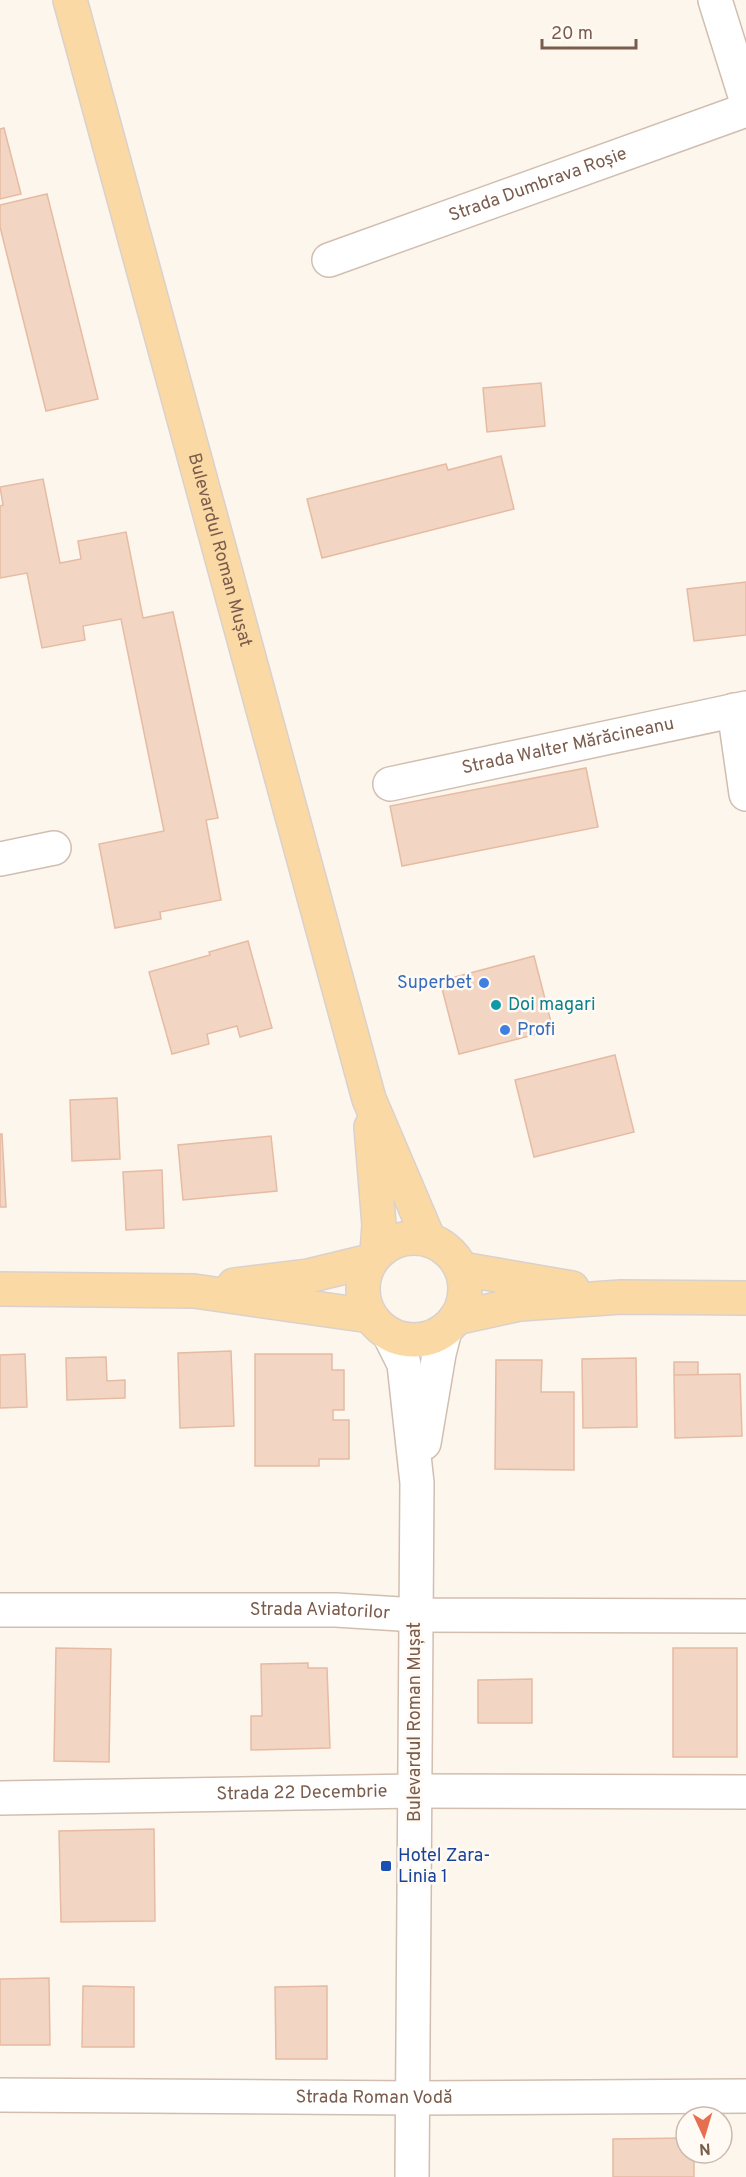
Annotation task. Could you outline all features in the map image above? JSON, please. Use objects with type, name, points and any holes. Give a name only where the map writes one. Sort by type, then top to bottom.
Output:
[{"type":"main road","name":"Bulevardul Roman Mușat","points":[[70,0],[369,1099],[429,1240]]},
{"type":"main road","name":"Bulevardul Roman Mușat","points":[[369,1099],[379,1225],[373,1257]]},
{"type":"main road","points":[[379,1325],[364,1303],[362,1289],[364,1274],[373,1257],[388,1244],[401,1238],[416,1237],[429,1240],[448,1251],[462,1269],[465,1294],[462,1307],[451,1324]]},
{"type":"main road","points":[[0,1289],[194,1291],[308,1276],[373,1257]]},
{"type":"main road","points":[[462,1269],[621,1297]]},
{"type":"main road","points":[[194,1291],[379,1325],[402,1339],[417,1340],[432,1337],[451,1324],[520,1304],[621,1297],[746,1298]]},
{"type":"street","points":[[714,0],[746,99]]},
{"type":"street","name":"Strada Dumbrava Roșie","points":[[329,260],[746,110]]},
{"type":"street","points":[[740,709],[746,794]]},
{"type":"street","name":"Strada Walter Mărăcineanu","points":[[390,784],[740,709]]},
{"type":"street","points":[[0,859],[54,848]]},
{"type":"street","name":"Bulevardul Roman Mușat","points":[[417,1483],[439,1354],[451,1324]]},
{"type":"street","name":"Bulevardul Roman Mușat","points":[[379,1325],[404,1364],[417,1483],[412,2177]]},
{"type":"street","name":"Strada Aviatorilor","points":[[0,1610],[336,1610],[416,1615],[746,1616]]},
{"type":"street","name":"Strada 22 Decembrie","points":[[0,1798],[414,1791],[746,1792]]},
{"type":"street","name":"Strada Roman Vodă","points":[[0,2095],[413,2098],[746,2096]]},
{"type":"building","points":[[4,128],[21,194],[0,199],[0,129]]},
{"type":"building","points":[[47,194],[98,399],[46,411],[0,227],[0,205]]},
{"type":"building","points":[[541,383],[545,426],[487,432],[483,388]]},
{"type":"building","points":[[501,456],[514,509],[322,558],[307,499],[446,464],[448,470]]},
{"type":"building","points":[[43,479],[60,563],[81,559],[78,541],[126,532],[143,618],[173,612],[218,818],[206,820],[221,900],[160,912],[161,919],[115,928],[99,844],[164,831],[121,619],[83,626],[85,640],[42,648],[27,573],[0,578],[0,506],[3,505],[0,487]]},
{"type":"building","points":[[746,582],[746,635],[694,641],[687,589]]},
{"type":"building","points":[[586,768],[598,827],[402,866],[390,806]]},
{"type":"building","points":[[248,941],[272,1028],[240,1037],[237,1026],[207,1034],[209,1044],[172,1054],[149,972],[210,955],[209,952]]},
{"type":"building","name":"Doi magari","points":[[534,956],[553,1030],[459,1054],[440,981]]},
{"type":"building","points":[[615,1055],[634,1132],[534,1157],[515,1080]]},
{"type":"building","points":[[117,1098],[120,1159],[72,1161],[70,1100]]},
{"type":"building","points":[[0,1134],[2,1134],[6,1207],[0,1207]]},
{"type":"building","points":[[271,1136],[277,1191],[183,1200],[178,1145]]},
{"type":"building","points":[[162,1170],[164,1228],[126,1230],[123,1172]]},
{"type":"building","points":[[231,1351],[234,1426],[180,1428],[178,1353]]},
{"type":"building","points":[[25,1354],[27,1407],[0,1408],[0,1355]]},
{"type":"building","points":[[255,1354],[332,1354],[332,1370],[344,1370],[344,1410],[333,1410],[333,1420],[349,1420],[349,1459],[319,1459],[319,1466],[255,1466]]},
{"type":"building","points":[[106,1357],[107,1381],[125,1380],[125,1398],[67,1400],[66,1358]]},
{"type":"building","points":[[636,1358],[637,1427],[583,1428],[582,1359]]},
{"type":"building","points":[[496,1360],[542,1360],[541,1392],[574,1392],[574,1470],[495,1469]]},
{"type":"building","points":[[674,1362],[698,1362],[698,1375],[674,1375]]},
{"type":"building","points":[[740,1374],[742,1436],[675,1438],[674,1375]]},
{"type":"building","points":[[56,1648],[111,1649],[109,1762],[54,1761]]},
{"type":"building","points":[[673,1648],[737,1648],[737,1757],[673,1757]]},
{"type":"building","points":[[308,1663],[308,1668],[327,1668],[330,1748],[251,1750],[251,1716],[262,1716],[261,1664]]},
{"type":"building","points":[[532,1679],[532,1723],[478,1723],[478,1680]]},
{"type":"building","points":[[154,1829],[155,1921],[61,1922],[59,1831]]},
{"type":"building","points":[[49,1978],[50,2045],[0,2045],[0,1979]]},
{"type":"building","points":[[83,1986],[134,1987],[134,2047],[82,2047]]},
{"type":"building","points":[[327,1986],[327,2059],[276,2059],[275,1987]]},
{"type":"building","points":[[674,2138],[674,2165],[694,2165],[694,2177],[613,2177],[613,2139]]},
{"type":"place","name":"Superbet","points":[[484,983]]},
{"type":"place","name":"Doi magari","points":[[496,1005]]},
{"type":"place","name":"Profi","points":[[505,1030]]},
{"type":"place","name":"Hotel Zara- Linia 1","points":[[386,1866]]}]
